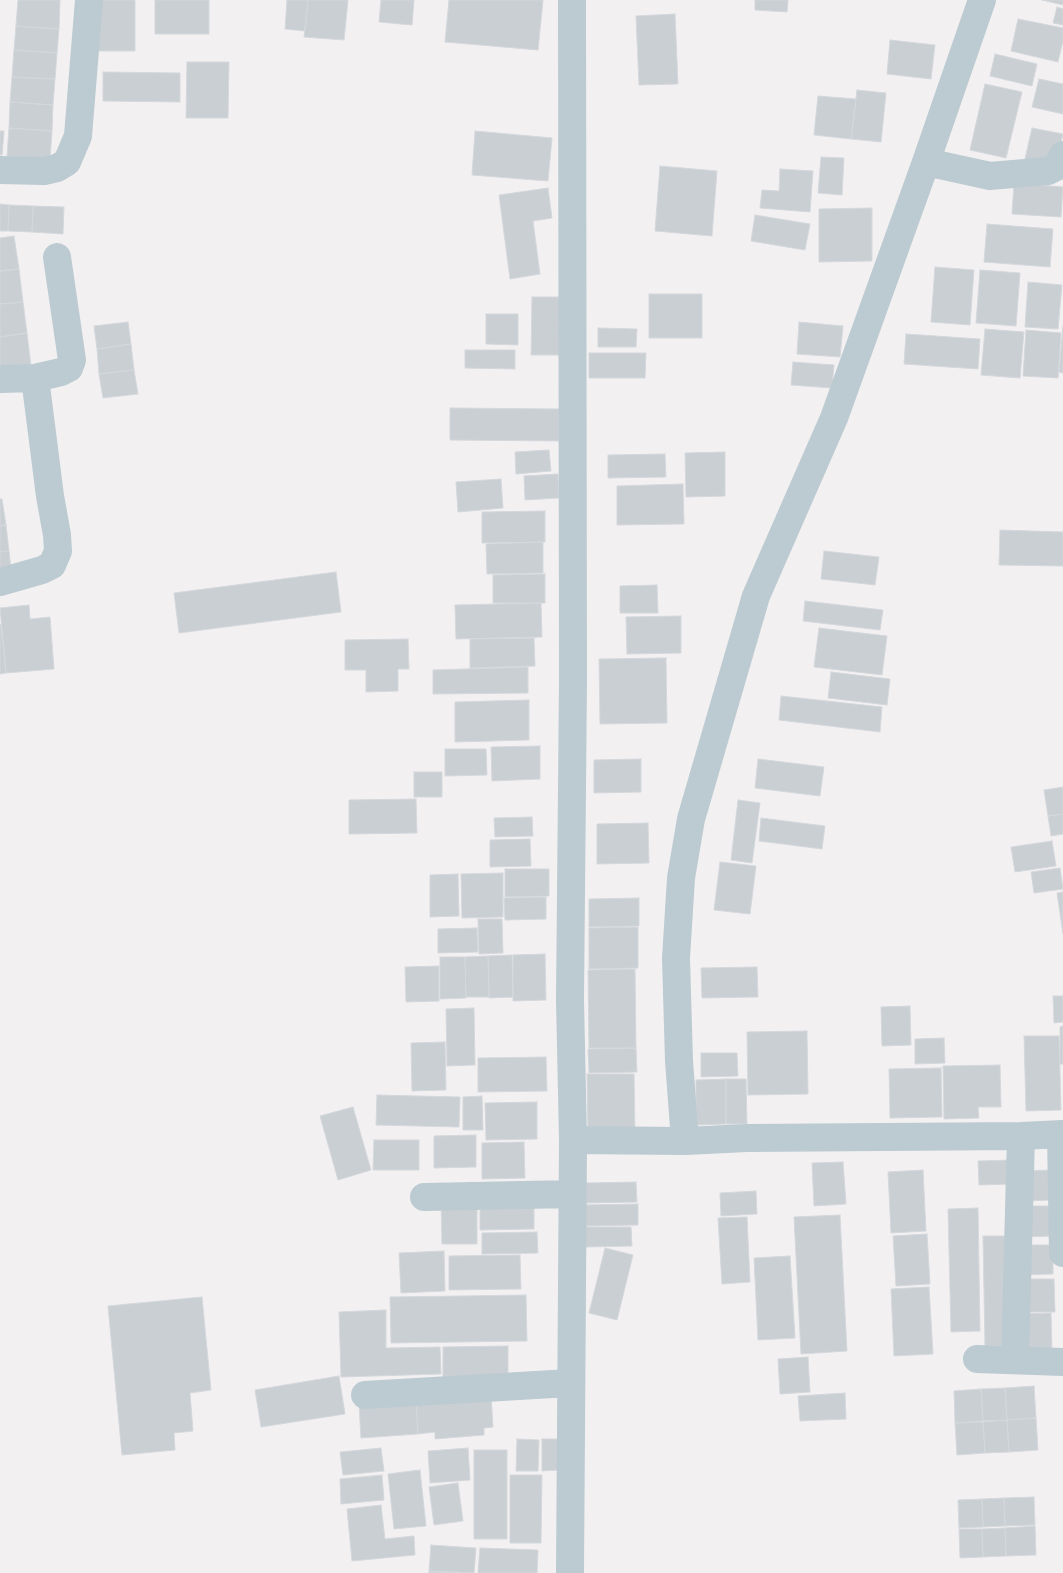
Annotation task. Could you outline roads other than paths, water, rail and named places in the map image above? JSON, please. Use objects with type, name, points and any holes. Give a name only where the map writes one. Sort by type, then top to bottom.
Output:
[{"type":"street","points":[[0,170],[44,171],[58,168],[67,162],[78,136],[89,0]]},
{"type":"street","points":[[570,1573],[573,1140],[570,1000],[572,0]]},
{"type":"street","points":[[675,1141],[679,1061],[676,958],[681,878],[691,819],[756,596],[834,418],[982,0]]},
{"type":"street","points":[[926,162],[990,176],[1048,171],[1058,166],[1063,155]]},
{"type":"street","points":[[0,379],[35,378],[61,372],[69,368],[72,360],[57,257]]},
{"type":"street","points":[[0,582],[42,570],[52,564],[58,551],[58,535],[50,496],[35,378]]},
{"type":"street","points":[[573,1140],[675,1141],[748,1138],[1062,1134],[1063,1252]]},
{"type":"street","points":[[1015,1360],[1021,1136]]},
{"type":"street","points":[[424,1197],[572,1194]]},
{"type":"street","points":[[977,1358],[1063,1362]]},
{"type":"street","points":[[365,1395],[570,1383]]}]
